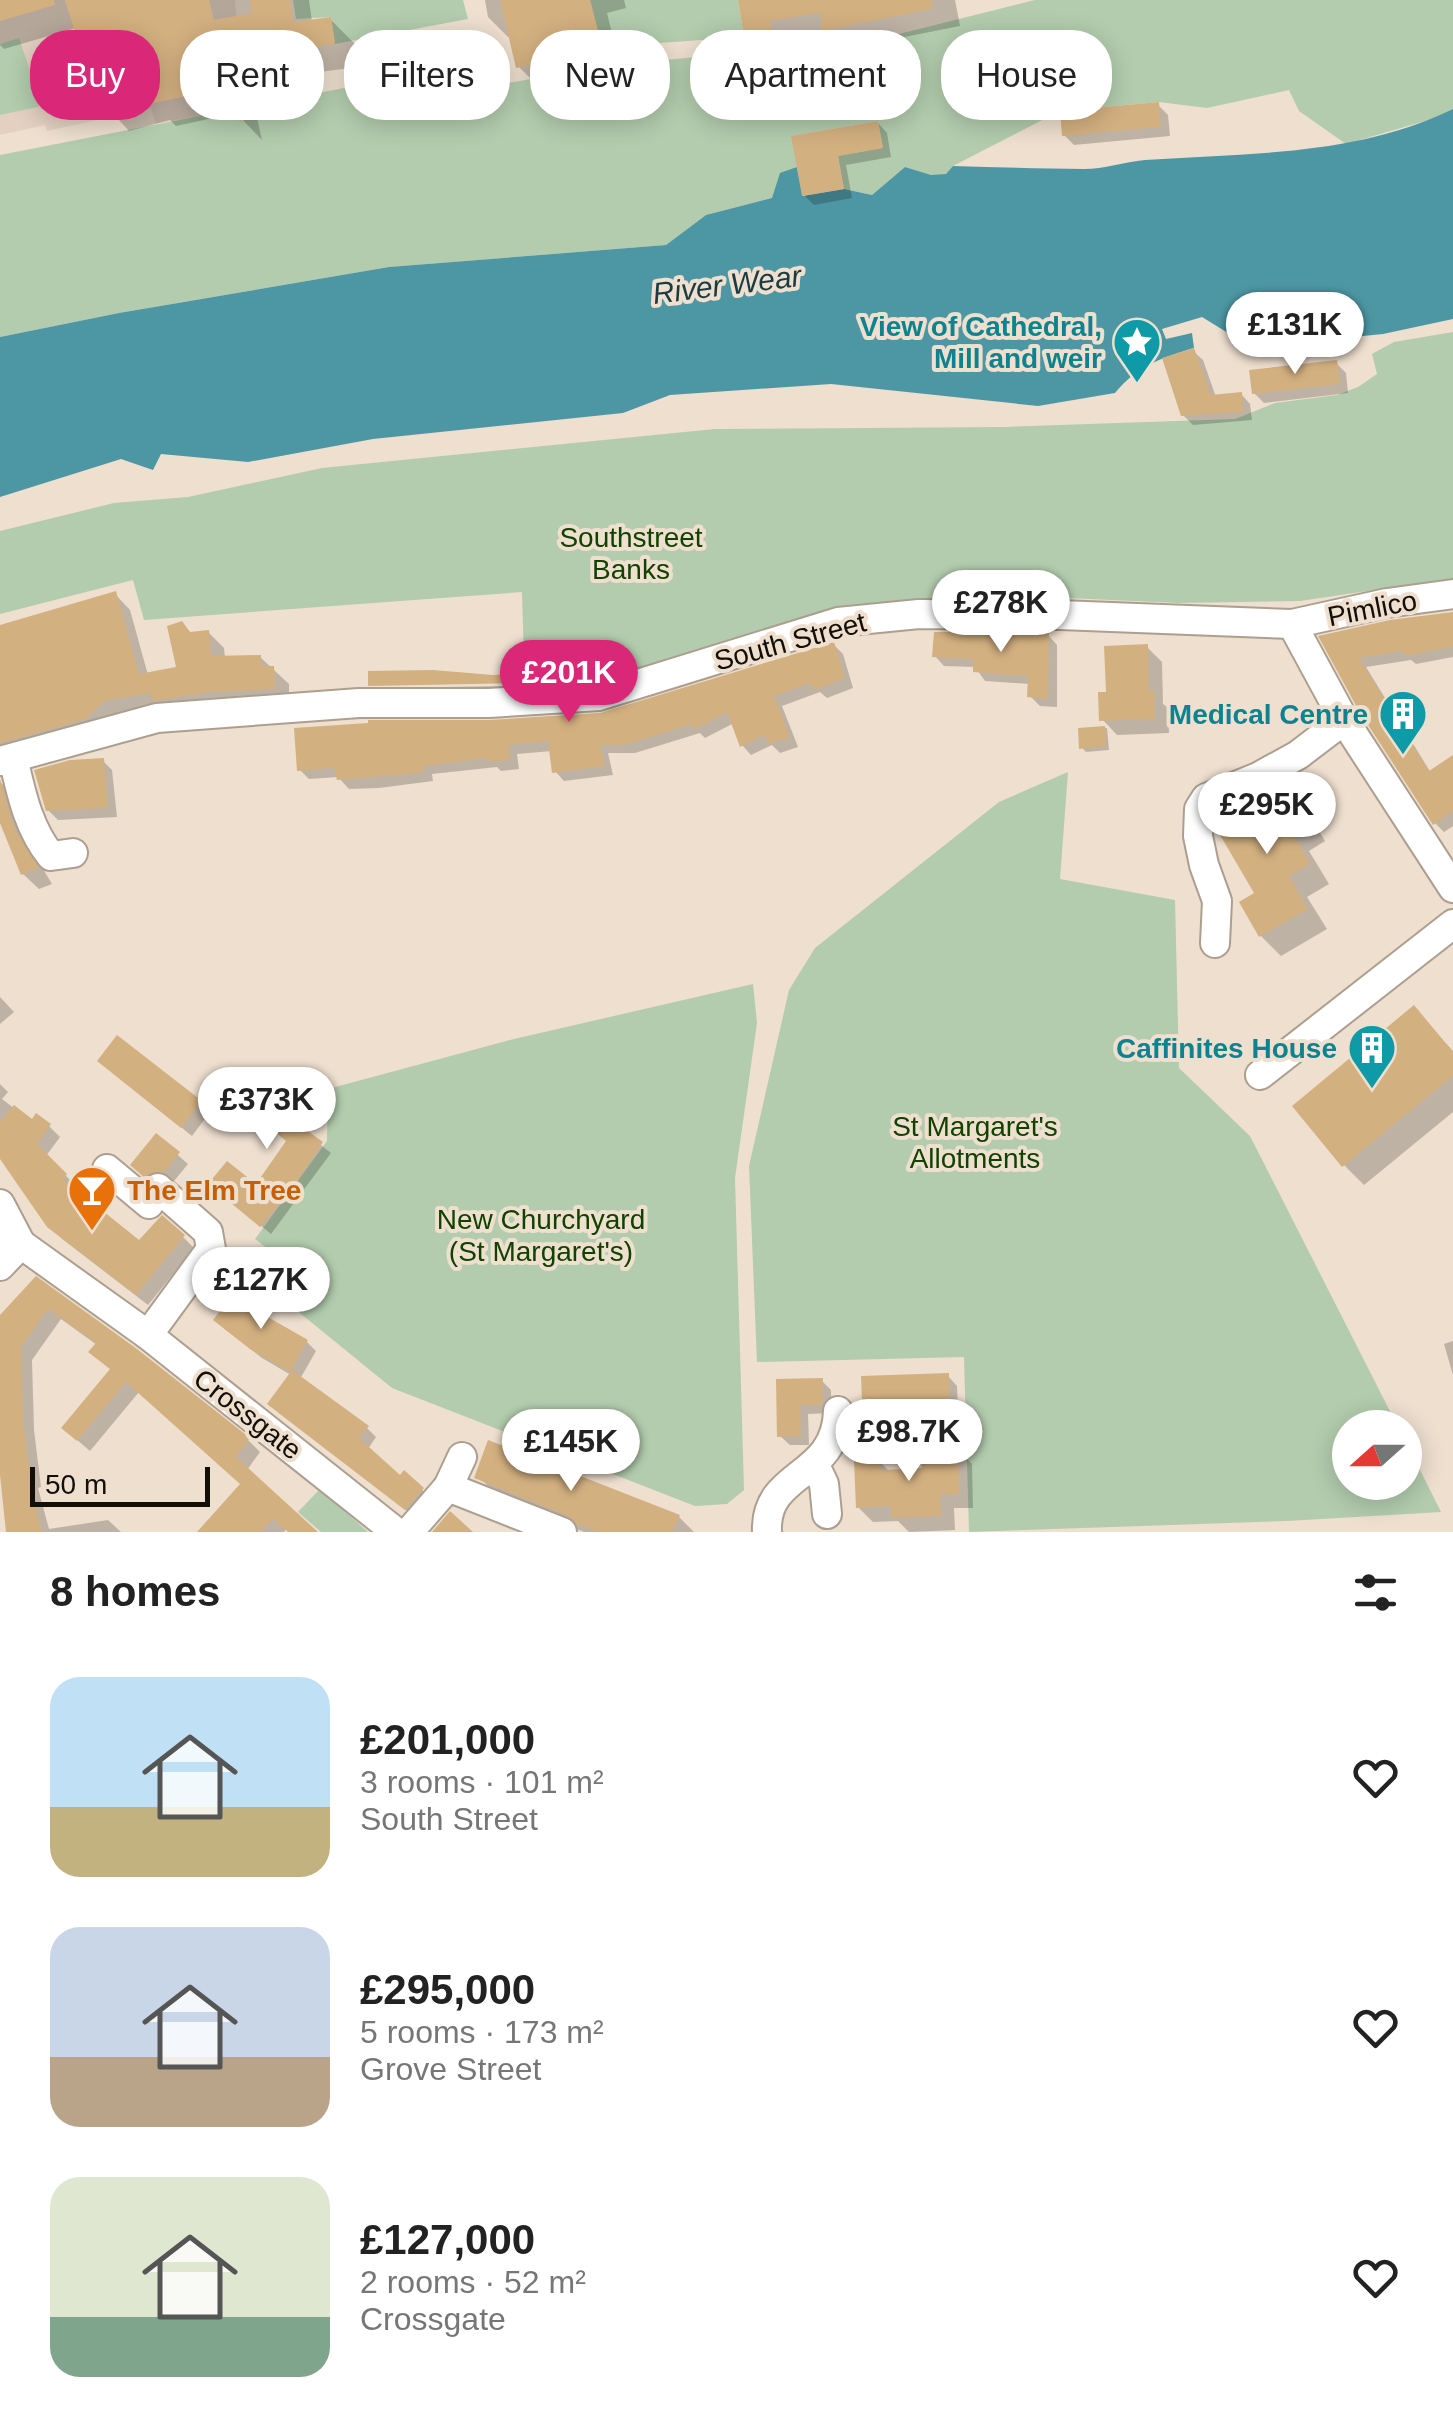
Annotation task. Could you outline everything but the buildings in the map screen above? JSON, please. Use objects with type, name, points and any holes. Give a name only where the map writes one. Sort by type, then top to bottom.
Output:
[{"type":"street","name":"Pimlico","points":[[1292,624],[1387,603],[1453,594]]},
{"type":"street","name":"South Street","points":[[7,759],[157,718],[342,704],[488,703],[600,696],[838,622],[936,614],[1292,624]]},
{"type":"street","points":[[1292,624],[1344,720],[1453,888]]},
{"type":"street","points":[[1215,943],[1218,901],[1198,836],[1199,809],[1206,798],[1298,755],[1344,720]]},
{"type":"street","points":[[7,759],[39,842],[51,856],[73,853]]},
{"type":"street","points":[[1260,1075],[1453,924]]},
{"type":"street","points":[[107,1169],[149,1204],[158,1188],[208,1232],[211,1249],[148,1335]]},
{"type":"street","points":[[0,1204],[10,1236],[0,1266]]},
{"type":"street","name":"Crossgate","points":[[10,1236],[148,1335],[396,1532]]},
{"type":"street","points":[[767,1532],[772,1500],[814,1465],[847,1424]]},
{"type":"street","points":[[410,1532],[448,1488],[462,1457]]},
{"type":"street","points":[[814,1465],[824,1484],[826,1514]]},
{"type":"street","points":[[448,1488],[562,1532]]},
{"type":"shaded area","points":[[0,0],[65,0],[75,30],[30,30],[30,120],[97,120],[47,131],[45,125],[0,135]]},
{"type":"shaded area","points":[[85,0],[235,0],[237,30],[180,30],[180,119],[156,124],[155,120],[160,120],[160,30],[87,30]]},
{"type":"green space","points":[[293,0],[463,0],[468,19],[409,30],[344,30],[344,42],[335,44],[331,17],[296,19]]},
{"type":"green space","points":[[590,0],[738,0],[743,30],[690,30],[690,41],[670,42],[670,30],[598,30]]},
{"type":"green space","points":[[1035,0],[1453,0],[1453,109],[1346,144],[1299,111],[1289,90],[1207,108],[1159,102],[1112,106],[1112,30],[941,30],[941,120],[1042,120],[953,166],[946,175],[930,175],[905,167],[872,195],[844,189],[838,156],[883,148],[878,121],[792,136],[797,167],[772,198],[706,215],[666,245],[389,267],[0,337],[0,155],[180,120],[324,120],[324,92],[344,88],[344,120],[510,120],[510,83],[530,79],[530,120],[670,120],[670,60],[690,58],[690,120],[921,120],[921,30],[915,30]]},
{"type":"green space","points":[[19,38],[30,71],[30,109],[0,115],[0,44]]},
{"type":"green space","name":"Southstreet Banks","points":[[1453,332],[1453,582],[1300,601],[1179,603],[998,595],[940,598],[823,615],[596,683],[525,692],[522,592],[144,620],[133,580],[0,614],[0,531],[114,503],[188,497],[322,468],[715,429],[1005,427],[1235,419],[1275,403],[1337,395],[1358,387],[1377,374],[1372,354],[1394,342]]},
{"type":"green space","name":"St Margaret's Allotments","points":[[1068,772],[1060,879],[1175,900],[1179,1068],[1250,1136],[1389,1410],[1332,1410],[1332,1500],[1422,1500],[1422,1474],[1441,1512],[969,1532],[964,1357],[757,1362],[749,1166],[789,990],[815,948],[999,802]]},
{"type":"green space","name":"New Churchyard (St Margaret's)","points":[[753,984],[757,1023],[735,1178],[744,1490],[727,1504],[695,1506],[392,1388],[279,1296],[298,1272],[255,1239],[327,1141],[328,1089],[514,1039]]},
{"type":"green space","points":[[320,1489],[368,1532],[321,1532],[298,1512]]},
{"type":"water","name":"River Wear","points":[[1453,109],[1453,319],[1383,334],[1272,345],[1228,333],[1202,317],[1162,329],[1166,339],[1192,333],[1194,348],[1150,364],[1115,393],[1038,406],[831,384],[670,395],[623,413],[373,439],[248,462],[161,454],[153,470],[121,459],[0,497],[0,337],[389,267],[666,245],[706,215],[772,198],[780,173],[797,167],[803,196],[844,189],[872,195],[905,167],[931,175],[946,174],[953,166],[1092,169],[1145,160],[1302,150],[1379,136]]},
{"type":"place","name":"View of Cathedral, Mill and weir","points":[[1137,384]]},
{"type":"place","name":"Medical Centre","points":[[1403,756]]},
{"type":"place","name":"Caffinites House","points":[[1372,1090]]},
{"type":"place","name":"The Elm Tree","points":[[92,1232]]}]
